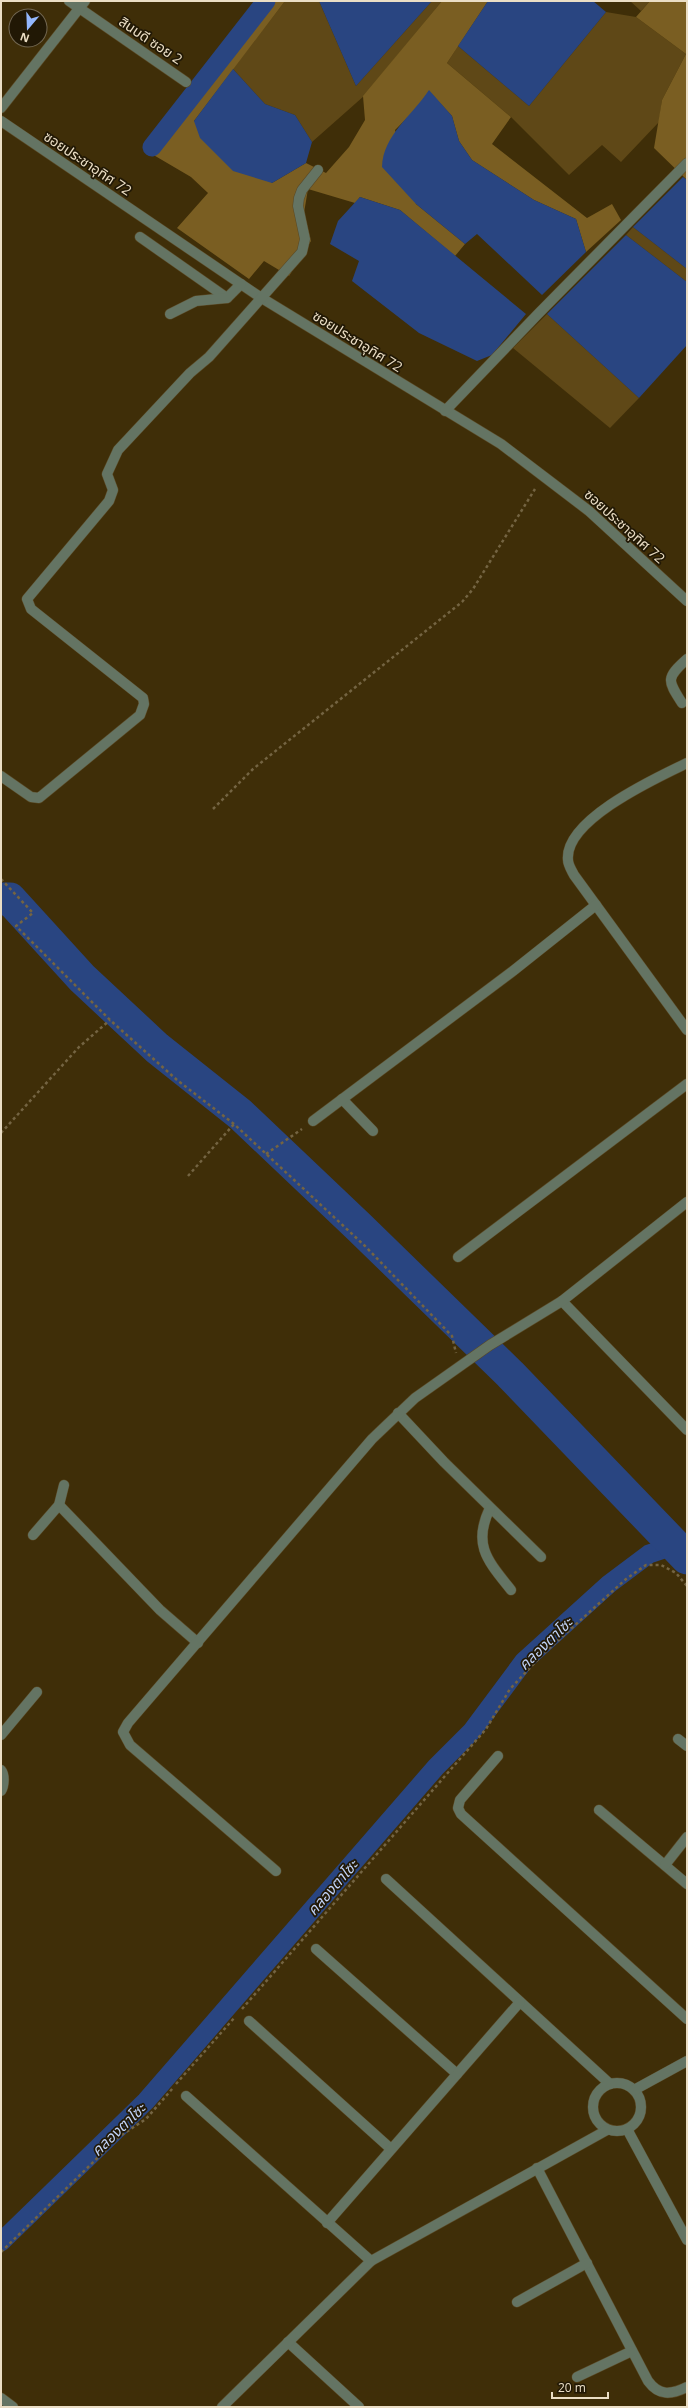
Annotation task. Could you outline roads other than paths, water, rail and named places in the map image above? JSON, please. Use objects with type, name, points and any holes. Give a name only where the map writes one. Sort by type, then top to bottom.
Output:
[{"type":"street","name":"สินบดี ซอย 2","points":[[69,1],[82,5],[186,82]]},
{"type":"street","points":[[1,108],[82,5]]},
{"type":"street","name":"ซอยประชาอุทิศ 72","points":[[1,121],[260,297],[501,444],[589,511],[687,601]]},
{"type":"street","points":[[445,411],[687,163]]},
{"type":"street","points":[[1,776],[31,797],[40,798],[140,715],[144,704],[143,698],[30,609],[28,600],[109,500],[113,490],[107,474],[118,450],[190,373],[209,357],[260,297],[302,252],[305,238],[298,206],[299,198],[302,190],[318,170]]},
{"type":"street","points":[[140,237],[228,298]]},
{"type":"street","points":[[170,314],[196,302],[228,298],[241,284]]},
{"type":"street","points":[[682,703],[670,684],[670,678],[673,672],[687,659]]},
{"type":"street","points":[[687,763],[637,788],[586,823],[576,834],[570,847],[568,861],[574,875],[687,1030]]},
{"type":"street","points":[[313,1121],[596,905]]},
{"type":"street","points":[[458,1257],[687,1084]]},
{"type":"street","points":[[342,1099],[373,1131]]},
{"type":"street","points":[[276,1871],[130,1745],[123,1732],[372,1439],[398,1413],[414,1398],[490,1345],[562,1301],[687,1202]]},
{"type":"street","points":[[562,1301],[687,1430]]},
{"type":"street","points":[[398,1413],[418,1436],[541,1557]]},
{"type":"street","points":[[33,1535],[59,1506],[64,1484]]},
{"type":"street","points":[[59,1506],[160,1610],[198,1643]]},
{"type":"street","points":[[490,1508],[481,1533],[483,1548],[490,1564],[511,1590]]},
{"type":"street","points":[[1,1735],[37,1692]]},
{"type":"street","points":[[678,1739],[687,1746]]},
{"type":"street","points":[[498,1756],[460,1800],[458,1808],[461,1814],[687,2019]]},
{"type":"street","points":[[1,1770],[3,1773],[3,1787],[1,1791]]},
{"type":"street","points":[[599,1810],[687,1884]]},
{"type":"street","points":[[665,1865],[687,1837]]},
{"type":"street","points":[[386,1879],[610,2084],[627,2085],[634,2090],[640,2101],[641,2113],[638,2121],[627,2129],[616,2132],[607,2130],[595,2118],[593,2105],[597,2094],[610,2084]]},
{"type":"street","points":[[316,1950],[457,2074]]},
{"type":"street","points":[[327,2223],[520,2002]]},
{"type":"street","points":[[249,2020],[391,2149]]},
{"type":"street","points":[[634,2090],[687,2061]]},
{"type":"street","points":[[186,2096],[371,2261]]},
{"type":"street","points":[[627,2129],[687,2240]]},
{"type":"street","points":[[222,2407],[371,2261],[607,2130]]},
{"type":"street","points":[[537,2168],[632,2351],[654,2390],[661,2393],[676,2393],[687,2387]]},
{"type":"street","points":[[517,2302],[587,2263]]},
{"type":"street","points":[[288,2342],[359,2407]]},
{"type":"street","points":[[577,2377],[632,2351]]},
{"type":"street","points":[[2,2401],[13,2407]]},
{"type":"water","points":[[319,1],[432,1],[356,86]]},
{"type":"water","points":[[488,1],[593,1],[606,12],[529,106],[458,46]]},
{"type":"water","points":[[233,69],[265,104],[295,115],[312,142],[306,163],[272,183],[233,171],[200,138],[194,121]]},
{"type":"water","points":[[429,90],[452,116],[459,141],[472,160],[534,200],[576,219],[586,252],[542,295],[477,234],[465,244],[416,204],[382,167],[387,145],[393,135]]},
{"type":"water","points":[[683,177],[687,180],[687,269],[633,227]]},
{"type":"water","points":[[360,197],[400,210],[526,314],[492,355],[477,361],[419,333],[352,281],[359,261],[330,244],[338,221]]},
{"type":"water","points":[[626,235],[687,282],[687,345],[639,398],[547,314]]},
{"type":"waterway","points":[[152,147],[266,1]]},
{"type":"waterway","points":[[1,899],[10,899],[82,978],[157,1048],[240,1114],[359,1227],[510,1374],[687,1558]]},
{"type":"waterway","name":"คลองตาโซะ","points":[[1,2242],[146,2101],[436,1767],[472,1731],[524,1661],[609,1584],[649,1554],[673,1546]]}]
